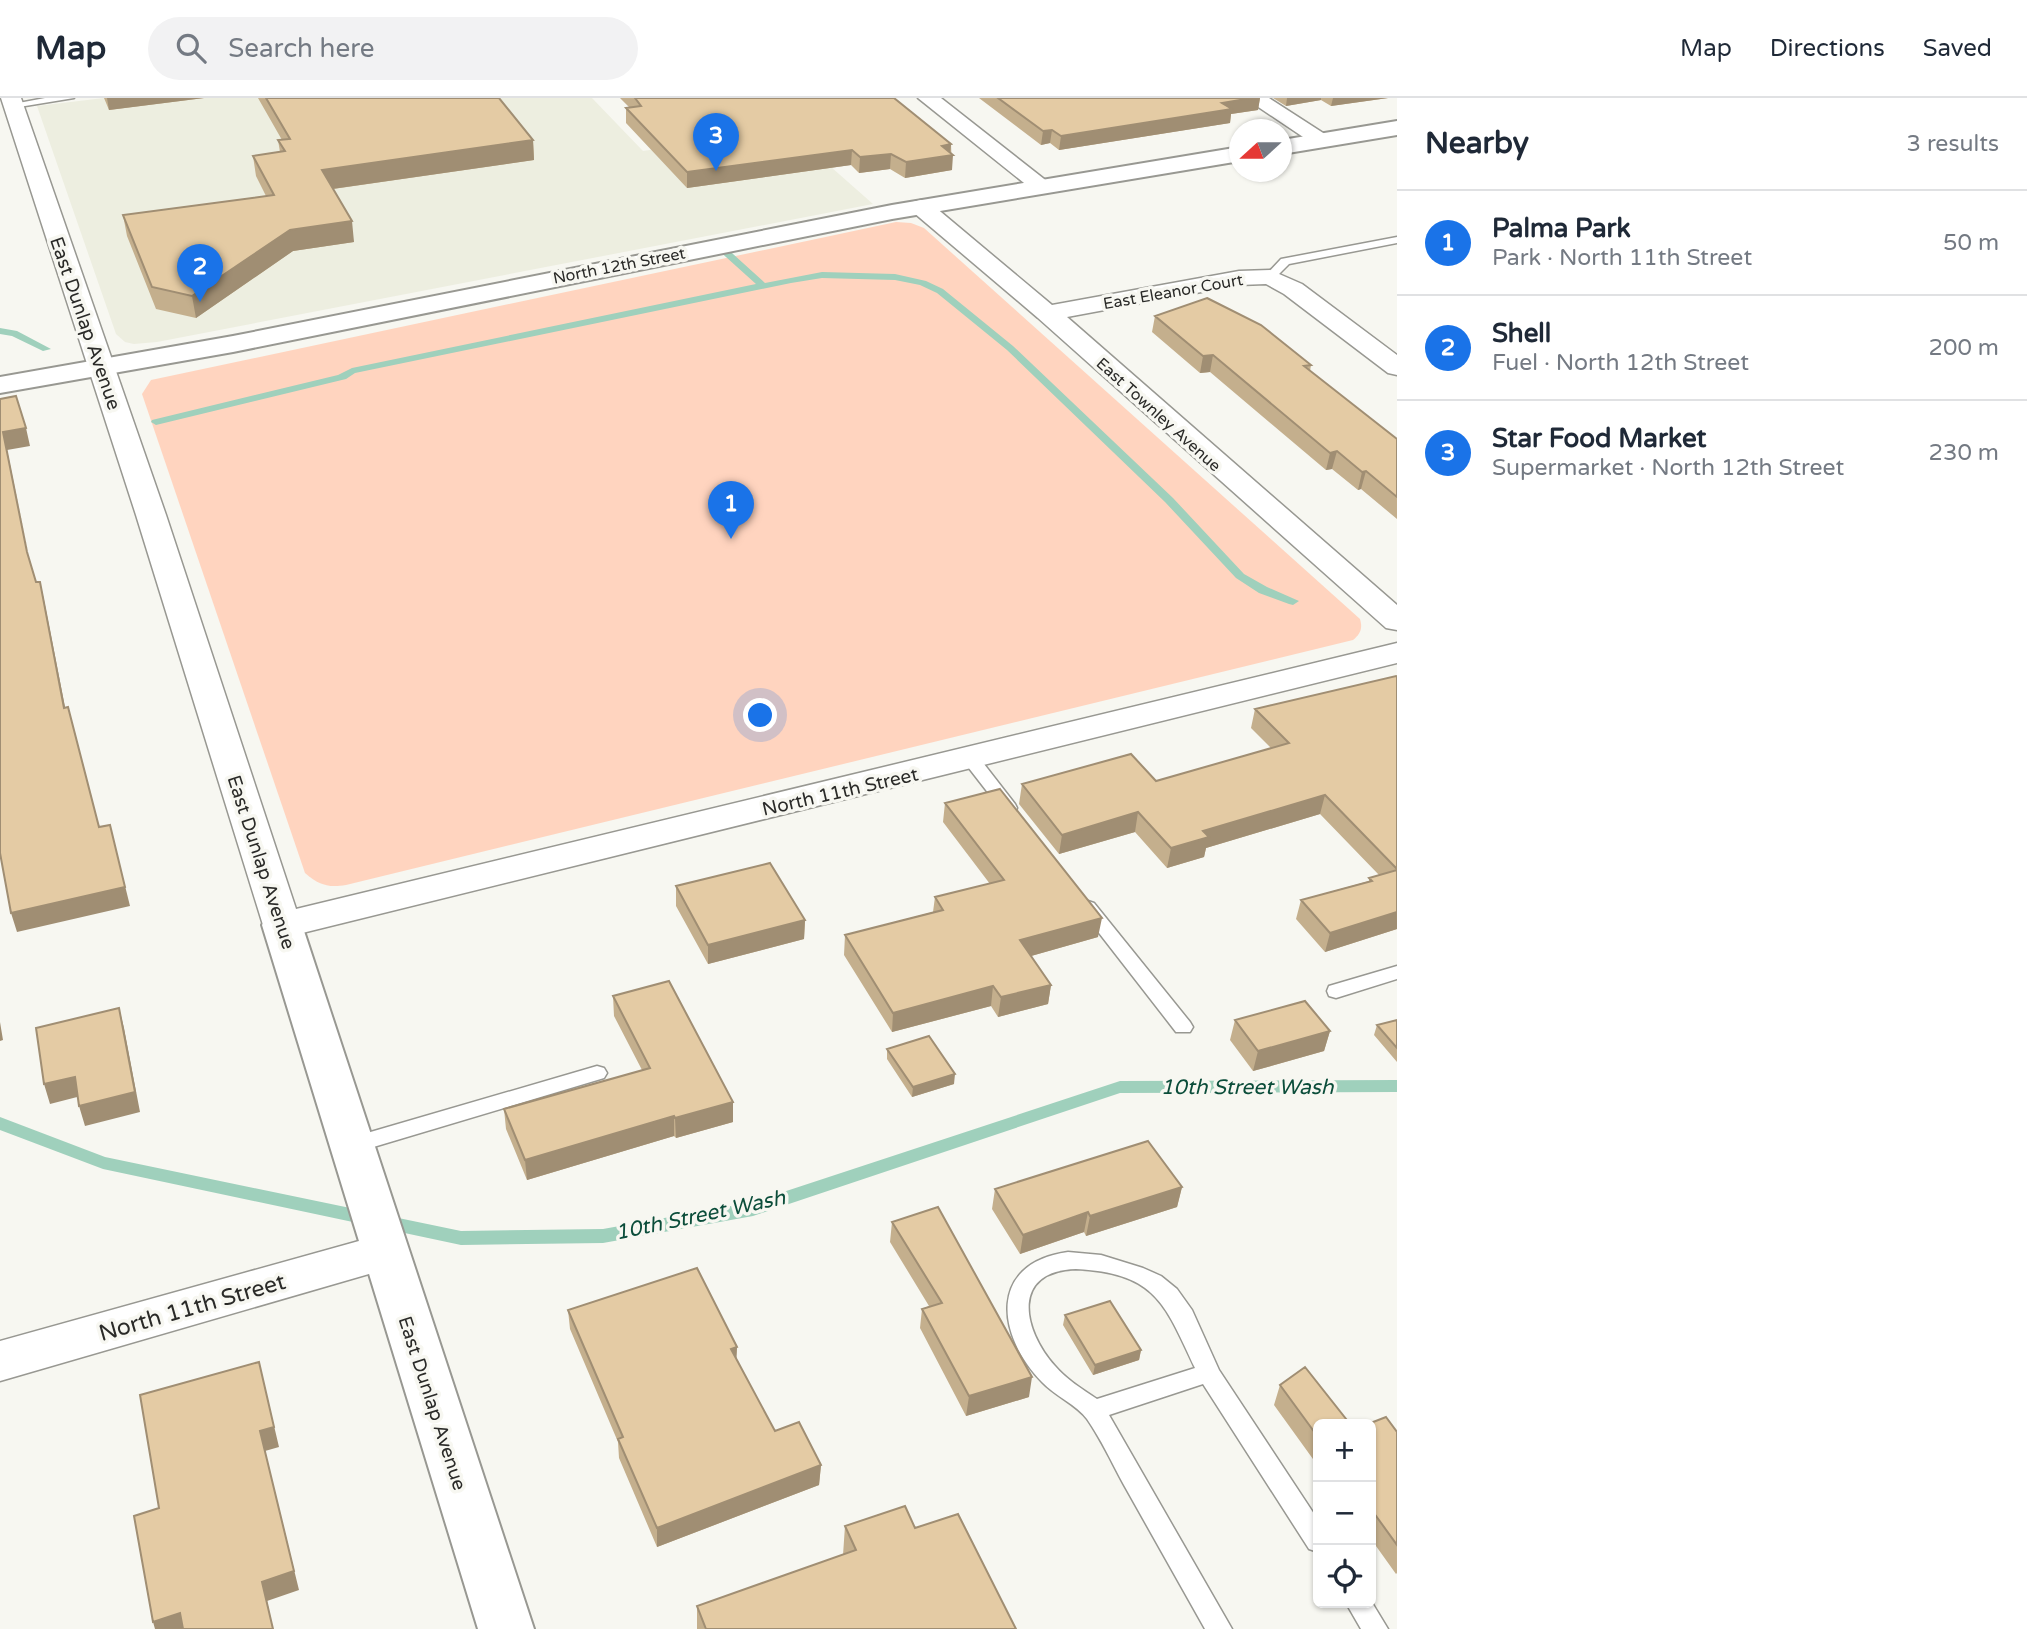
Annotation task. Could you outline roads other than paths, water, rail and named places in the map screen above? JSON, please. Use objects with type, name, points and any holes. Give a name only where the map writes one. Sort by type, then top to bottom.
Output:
[{"type":"street","points":[[928,98],[1042,186]]},
{"type":"street","points":[[1255,98],[1323,140]]},
{"type":"street","name":"East Dunlap Avenue","points":[[12,102],[102,368],[506,1629]]},
{"type":"street","points":[[1292,145],[1397,128]]},
{"type":"street","name":"North 12th Street","points":[[0,385],[102,368],[921,207],[1229,156]]},
{"type":"street","name":"East Townley Avenue","points":[[921,207],[1047,313],[1397,621]]},
{"type":"street","name":"East Eleanor Court","points":[[1047,313],[1239,278],[1270,277],[1293,289],[1397,367]]},
{"type":"street","name":"North 11th Street","points":[[282,925],[1397,653]]},
{"type":"street","name":"North 11th Street","points":[[0,1361],[384,1252]]},
{"type":"lane","points":[[12,102],[69,98]]},
{"type":"lane","points":[[1270,277],[1285,261],[1397,240]]},
{"type":"lane","points":[[971,759],[1021,823]]},
{"type":"lane","points":[[1072,887],[1183,1027]]},
{"type":"lane","points":[[1336,991],[1397,972]]},
{"type":"lane","points":[[351,1146],[597,1073]]},
{"type":"lane","points":[[1219,1629],[1094,1410],[1070,1394],[1046,1372],[1027,1341],[1016,1316],[1023,1280],[1035,1270],[1075,1259],[1101,1264],[1157,1284],[1173,1299],[1193,1331],[1209,1373],[1313,1533]]},
{"type":"lane","points":[[1094,1410],[1209,1373]]},
{"type":"lane","points":[[1361,1608],[1375,1629]]},
{"type":"waterway","points":[[719,246],[763,286]]},
{"type":"waterway","points":[[763,286],[822,275],[895,277],[923,283],[940,291],[1010,348],[1169,500],[1240,576],[1263,590],[1293,601]]},
{"type":"waterway","points":[[156,422],[342,377],[352,371],[763,286]]},
{"type":"waterway","points":[[0,331],[14,333],[46,349]]},
{"type":"waterway","name":"10th Street Wash","points":[[0,1123],[103,1163],[461,1238],[603,1236],[753,1209],[1120,1087],[1397,1086]]},
{"type":"place","name":"Star Food Market","points":[[716,171]]},
{"type":"place","name":"Shell","points":[[200,302]]},
{"type":"place","name":"Palma Park","points":[[731,539]]}]
